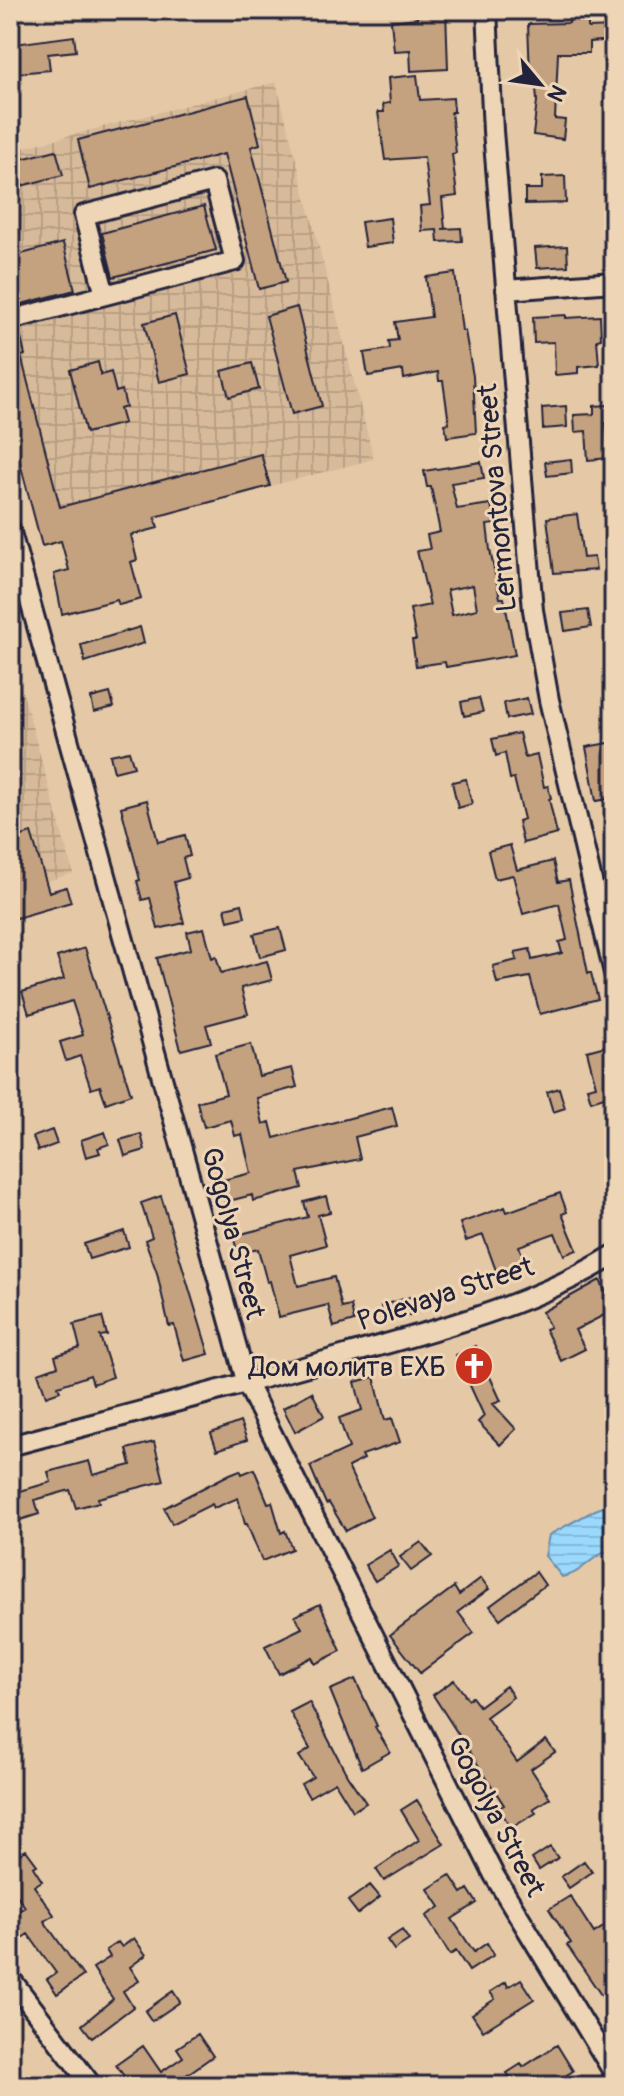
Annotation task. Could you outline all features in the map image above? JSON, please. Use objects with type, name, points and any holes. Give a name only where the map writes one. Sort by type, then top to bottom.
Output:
[{"type":"street","name":"Lermontova Street","points":[[487,10],[493,131],[533,610],[549,700],[614,973]]},
{"type":"street","points":[[10,320],[235,261],[214,181],[84,215],[105,295]]},
{"type":"street","points":[[506,290],[614,282]]},
{"type":"street","name":"Gogolya Street","points":[[10,529],[247,1384],[494,1875],[614,2073]]},
{"type":"street","name":"Polevaya Street","points":[[10,1446],[247,1384],[453,1325],[507,1307],[614,1255]]},
{"type":"street","points":[[10,1978],[92,2086]]},
{"type":"shaded area","points":[[276,82],[374,459],[42,546],[10,425],[10,151]]},
{"type":"shaded area","points":[[10,647],[73,873],[10,893]]},
{"type":"water","points":[[614,1503],[614,1550],[562,1577],[545,1556],[549,1535]]},
{"type":"building","points":[[446,10],[448,69],[411,71],[410,50],[394,51],[391,21],[417,18],[417,12]]},
{"type":"building","points":[[569,20],[588,20],[588,28],[614,27],[614,40],[589,42],[589,53],[558,53],[555,119],[565,120],[563,139],[533,135],[537,101],[535,75],[530,75],[528,24],[569,23]]},
{"type":"building","points":[[74,36],[76,51],[48,54],[50,70],[17,73],[14,44]]},
{"type":"building","points":[[417,75],[420,100],[453,98],[454,112],[451,112],[456,153],[452,154],[457,196],[442,198],[445,229],[461,228],[462,241],[438,242],[437,230],[422,231],[420,206],[430,205],[424,157],[385,160],[378,112],[384,112],[383,104],[390,103],[388,78]]},
{"type":"building","points":[[248,96],[260,144],[251,147],[286,282],[259,289],[224,154],[90,189],[78,140]]},
{"type":"building","points":[[56,150],[63,175],[10,189],[10,162]]},
{"type":"building","points":[[565,176],[566,203],[525,204],[525,189],[542,189],[542,177]]},
{"type":"building","points":[[204,206],[216,250],[113,277],[102,233]]},
{"type":"building","points":[[390,218],[393,243],[365,247],[361,222]]},
{"type":"building","points":[[63,243],[75,290],[10,307],[10,257]]},
{"type":"building","points":[[567,246],[568,266],[537,268],[535,248]]},
{"type":"building","points":[[455,273],[462,331],[465,331],[473,376],[476,433],[447,437],[445,424],[449,423],[443,381],[439,381],[438,372],[404,379],[403,370],[368,376],[364,353],[390,349],[389,341],[398,340],[395,322],[431,317],[426,277]]},
{"type":"building","points":[[297,307],[322,406],[292,414],[266,316]]},
{"type":"building","points":[[175,315],[190,374],[159,382],[144,323]]},
{"type":"building","points":[[566,315],[566,318],[600,316],[601,339],[597,340],[599,365],[578,367],[578,373],[555,375],[554,342],[534,343],[533,317]]},
{"type":"building","points":[[19,330],[25,355],[21,356],[60,507],[261,454],[270,486],[155,517],[158,528],[131,535],[137,560],[131,562],[141,599],[119,605],[117,600],[62,614],[54,574],[69,570],[61,541],[42,546],[10,425],[10,332]]},
{"type":"building","points":[[98,362],[101,375],[111,372],[116,392],[122,390],[126,407],[120,409],[124,423],[86,433],[70,370]]},
{"type":"building","points":[[252,363],[259,389],[229,397],[222,371]]},
{"type":"building","points":[[608,405],[609,458],[588,460],[586,431],[575,432],[574,415],[594,414],[594,406]]},
{"type":"building","points":[[566,406],[567,427],[543,429],[542,408]]},
{"type":"building","points":[[571,459],[572,473],[547,476],[545,462]]},
{"type":"building","points":[[481,462],[484,478],[451,483],[457,509],[491,504],[495,524],[487,525],[490,550],[500,598],[504,598],[515,655],[446,667],[445,662],[416,666],[412,640],[416,640],[410,609],[430,605],[417,551],[430,549],[427,535],[440,532],[431,487],[427,487],[424,471]],"holes":[[[473,585],[477,609],[452,615],[447,590]]]},
{"type":"building","points":[[577,514],[583,558],[594,557],[596,570],[554,573],[547,518]]},
{"type":"building","points":[[588,610],[591,627],[565,631],[562,613]]},
{"type":"building","points":[[140,627],[144,643],[85,662],[81,645]]},
{"type":"building","points":[[110,693],[114,707],[94,712],[91,698]]},
{"type":"building","points":[[479,698],[483,712],[464,716],[461,702]]},
{"type":"building","points":[[527,698],[531,714],[507,719],[504,703]]},
{"type":"building","points":[[519,733],[525,758],[537,755],[544,787],[548,786],[557,834],[523,843],[518,821],[524,819],[514,778],[510,779],[505,753],[496,756],[492,739]]},
{"type":"building","points":[[614,742],[614,798],[596,801],[586,747]]},
{"type":"building","points":[[129,751],[134,767],[114,772],[110,755]]},
{"type":"building","points":[[466,779],[472,804],[458,808],[452,782]]},
{"type":"building","points":[[147,800],[158,842],[185,835],[190,856],[183,858],[188,878],[174,882],[184,923],[158,929],[150,898],[142,900],[137,881],[140,880],[121,807]]},
{"type":"building","points":[[31,833],[49,892],[66,887],[71,902],[10,920],[10,840]]},
{"type":"building","points":[[510,845],[517,870],[553,861],[558,882],[569,880],[588,973],[591,973],[598,999],[540,1014],[530,977],[497,983],[493,966],[517,960],[515,952],[530,949],[532,960],[562,953],[559,942],[567,940],[559,904],[523,914],[513,875],[495,879],[488,851]]},
{"type":"building","points":[[242,904],[245,917],[228,921],[225,908]]},
{"type":"building","points":[[204,928],[212,958],[216,956],[221,973],[267,961],[272,980],[241,988],[248,1014],[206,1025],[211,1042],[181,1050],[157,958],[191,949],[187,932]]},
{"type":"building","points":[[280,928],[286,950],[260,957],[254,934]]},
{"type":"building","points":[[85,948],[131,1094],[106,1103],[100,1086],[91,1089],[80,1056],[66,1061],[60,1042],[83,1035],[72,1001],[29,1014],[22,992],[64,979],[57,957]]},
{"type":"building","points":[[251,1044],[259,1076],[292,1068],[297,1087],[257,1098],[263,1124],[270,1122],[274,1138],[392,1107],[397,1126],[355,1137],[360,1159],[298,1172],[302,1188],[253,1201],[252,1195],[225,1202],[219,1181],[251,1173],[242,1134],[235,1136],[231,1120],[204,1127],[197,1102],[226,1094],[215,1054]]},
{"type":"building","points":[[609,1045],[613,1060],[607,1062],[614,1094],[591,1101],[587,1088],[596,1086],[587,1051]]},
{"type":"building","points":[[559,1088],[565,1108],[553,1112],[547,1092]]},
{"type":"building","points":[[52,1130],[57,1144],[38,1151],[33,1137]]},
{"type":"building","points":[[105,1132],[109,1144],[98,1148],[100,1153],[86,1157],[81,1140]]},
{"type":"building","points":[[141,1134],[145,1150],[125,1156],[120,1140]]},
{"type":"building","points":[[560,1193],[567,1212],[562,1214],[577,1250],[564,1255],[555,1233],[519,1246],[526,1266],[498,1276],[483,1235],[466,1241],[460,1223],[505,1207],[507,1212]]},
{"type":"building","points":[[161,1196],[209,1354],[184,1361],[174,1325],[169,1326],[157,1273],[145,1240],[152,1237],[141,1203]]},
{"type":"building","points":[[326,1196],[330,1212],[318,1215],[326,1245],[290,1255],[298,1286],[334,1277],[342,1308],[351,1306],[354,1321],[334,1327],[328,1305],[279,1317],[258,1249],[238,1254],[233,1236],[308,1217],[304,1202]]},
{"type":"building","points":[[124,1231],[129,1247],[89,1259],[84,1244]]},
{"type":"building","points":[[600,1280],[614,1310],[575,1330],[585,1349],[561,1361],[545,1329],[550,1327],[542,1312]]},
{"type":"building","points":[[410,1297],[416,1313],[386,1323],[381,1306]]},
{"type":"building","points":[[102,1317],[107,1335],[100,1336],[113,1377],[93,1384],[90,1375],[58,1386],[60,1391],[46,1396],[38,1373],[58,1366],[55,1356],[80,1348],[74,1324]]},
{"type":"building","points":[[476,1346],[501,1401],[493,1404],[516,1429],[500,1445],[478,1422],[484,1416],[456,1355]]},
{"type":"building","points":[[374,1377],[385,1420],[392,1418],[400,1442],[362,1455],[364,1459],[348,1467],[372,1517],[346,1531],[329,1503],[326,1504],[310,1466],[349,1448],[339,1418],[362,1410],[355,1382]]},
{"type":"building","points":[[312,1392],[324,1416],[295,1432],[283,1408]]},
{"type":"building","points":[[240,1422],[247,1440],[217,1450],[211,1433]]},
{"type":"building","points":[[154,1442],[164,1481],[98,1498],[99,1502],[76,1508],[70,1490],[35,1500],[39,1514],[14,1522],[10,1494],[51,1482],[48,1472],[89,1461],[93,1475],[131,1465],[127,1449]]},
{"type":"building","points":[[254,1469],[268,1503],[272,1502],[281,1533],[285,1531],[292,1549],[262,1561],[245,1524],[238,1498],[214,1508],[212,1504],[172,1524],[164,1508],[230,1474],[240,1470],[242,1474]]},
{"type":"building","points":[[421,1542],[432,1556],[411,1571],[400,1557]]},
{"type":"building","points":[[390,1550],[399,1566],[375,1581],[365,1565]]},
{"type":"building","points":[[536,1572],[545,1585],[500,1619],[490,1606]]},
{"type":"building","points":[[481,1578],[489,1589],[458,1612],[474,1633],[420,1673],[390,1635],[454,1587],[459,1595]]},
{"type":"building","points":[[320,1604],[341,1651],[315,1664],[312,1657],[279,1674],[265,1646],[302,1628],[295,1616]]},
{"type":"building","points":[[355,1679],[375,1727],[390,1752],[362,1768],[330,1690]]},
{"type":"building","points":[[454,1680],[468,1699],[472,1697],[479,1706],[506,1686],[513,1697],[486,1717],[517,1762],[546,1740],[555,1752],[531,1769],[550,1798],[533,1809],[536,1813],[511,1828],[499,1808],[504,1805],[433,1695]]},
{"type":"building","points":[[309,1702],[347,1775],[366,1803],[353,1811],[335,1782],[309,1797],[301,1784],[313,1777],[299,1756],[310,1749],[290,1712]]},
{"type":"building","points":[[417,1800],[444,1844],[384,1881],[376,1869],[419,1840],[401,1810]]},
{"type":"building","points":[[550,1847],[558,1858],[539,1870],[532,1859]]},
{"type":"building","points":[[26,1850],[37,1865],[33,1867],[42,1881],[34,1886],[54,1915],[44,1921],[83,1976],[57,1994],[47,1979],[56,1973],[28,1934],[10,1946],[10,1917],[25,1907],[12,1888],[16,1885],[10,1877],[10,1860]]},
{"type":"building","points":[[584,1861],[592,1872],[569,1888],[561,1877]]},
{"type":"building","points":[[450,1875],[462,1893],[468,1889],[477,1903],[452,1919],[474,1952],[487,1943],[494,1955],[469,1971],[456,1951],[450,1955],[426,1916],[440,1907],[428,1889]]},
{"type":"building","points":[[370,1885],[380,1897],[358,1914],[348,1901]]},
{"type":"building","points":[[570,1896],[594,1933],[614,1920],[614,2014],[567,1945],[571,1943],[549,1909]]},
{"type":"building","points":[[402,1930],[409,1940],[394,1950],[387,1940]]},
{"type":"building","points":[[134,1938],[146,1955],[130,1967],[139,1981],[123,1991],[133,2007],[92,2038],[82,2025],[113,1999],[93,1968],[110,1957],[106,1950],[118,1942],[122,1947]]},
{"type":"building","points":[[521,1979],[534,1999],[483,2031],[472,2014],[495,1999],[490,1992],[506,1982],[508,1987]]},
{"type":"building","points":[[173,1991],[180,2002],[152,2021],[145,2011]]},
{"type":"building","points":[[198,2034],[213,2056],[171,2086],[131,2086],[116,2065],[143,2046],[161,2072],[183,2057],[177,2048]]},
{"type":"building","points":[[557,2045],[573,2071],[549,2086],[516,2086],[507,2073],[521,2064],[523,2067]]},
{"type":"place","name":"Дом молитв ЕХБ","points":[[474,1366]]}]
